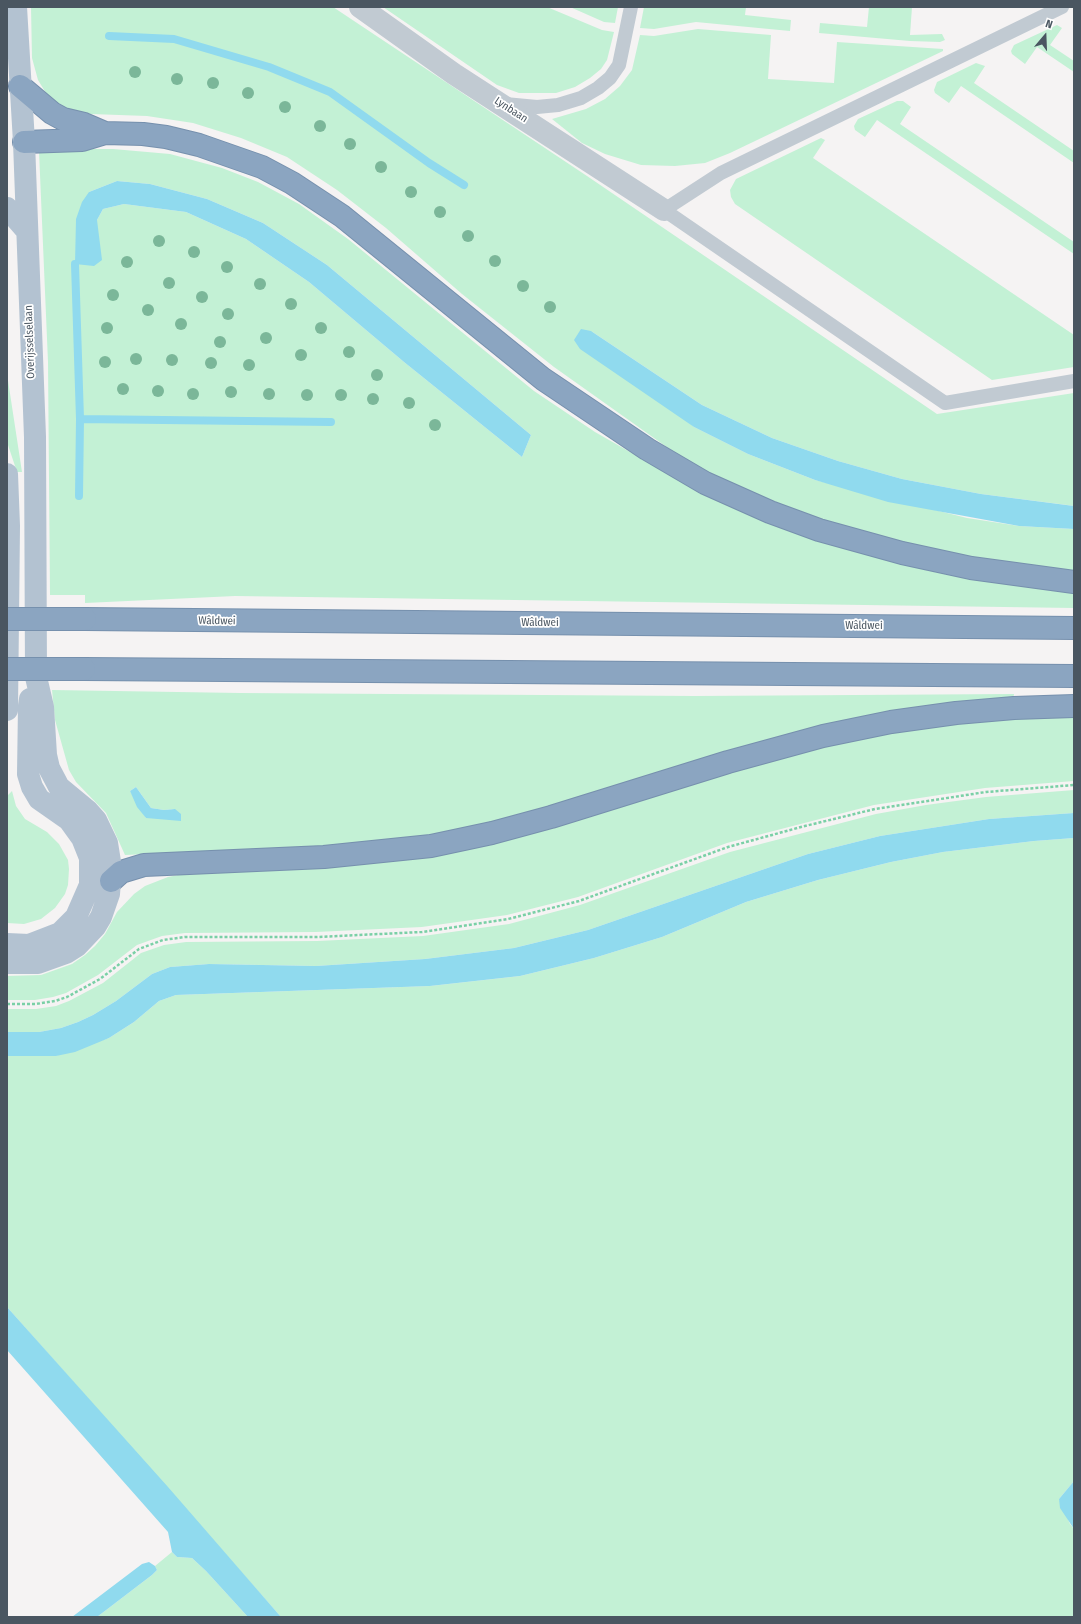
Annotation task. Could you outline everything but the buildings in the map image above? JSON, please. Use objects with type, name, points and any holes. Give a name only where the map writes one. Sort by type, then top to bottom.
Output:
[{"type":"highway","points":[[20,86],[52,113],[63,119],[84,124],[105,133]]},
{"type":"highway","points":[[13,145],[82,140],[105,133],[143,134],[166,136],[231,154],[262,167],[292,183],[342,216],[543,379],[647,449],[705,483],[770,512],[819,530],[902,553],[971,568],[1074,582]]},
{"type":"highway","name":"Wâldwei","points":[[7,619],[1074,628]]},
{"type":"highway","points":[[7,669],[1074,676]]},
{"type":"highway","points":[[111,881],[121,872],[144,865],[324,857],[430,846],[492,833],[551,817],[728,762],[830,734],[891,722],[956,713],[1014,708],[1074,706]]},
{"type":"main road","name":"Overijsselselaan","points":[[7,963],[38,963],[66,953],[77,946],[94,927],[101,916],[106,903],[111,881],[110,854],[96,820],[88,811],[59,787],[49,768],[46,755],[43,707],[36,677],[35,438],[27,231],[13,145],[20,86],[16,7]]},
{"type":"main road","points":[[7,208],[27,231]]},
{"type":"main road","points":[[7,474],[9,526],[7,710]]},
{"type":"main road","name":"Overijsselselaan","points":[[7,944],[29,945],[60,933],[76,917],[90,885],[90,858],[82,838],[69,820],[39,799],[32,787],[28,774],[29,706],[36,677]]},
{"type":"street","name":"Lynbaan","points":[[360,7],[454,74],[664,210]]},
{"type":"lane","points":[[502,104],[537,107],[558,105],[580,98],[598,88],[610,78],[619,65],[631,7]]},
{"type":"lane","points":[[1062,7],[721,173],[664,210],[945,403],[1074,381]]},
{"type":"path","points":[[7,1004],[36,1004],[67,997],[100,979],[139,949],[163,940],[185,937],[317,937],[422,932],[508,919],[579,900],[728,847],[875,809],[986,792],[1074,785]]},
{"type":"green space","points":[[31,7],[333,7],[587,176],[937,414],[1074,393],[1074,506],[981,494],[902,479],[838,461],[772,438],[702,405],[591,331],[694,427],[748,454],[815,480],[967,518],[1019,526],[1074,529],[1074,573],[972,560],[824,522],[744,492],[692,465],[554,367],[462,294],[386,228],[337,190],[287,157],[241,138],[193,123],[147,116],[91,114],[72,111],[59,105],[46,93],[38,80],[32,58]]},
{"type":"green space","points":[[383,7],[547,7],[602,30],[614,32],[607,60],[601,69],[590,78],[575,87],[556,93],[519,93],[497,85]]},
{"type":"green space","points":[[570,7],[618,7],[615,23],[604,22]]},
{"type":"green space","points":[[644,7],[746,7],[745,15],[791,20],[790,31],[696,22],[654,29],[640,28]]},
{"type":"green space","points":[[869,7],[912,7],[910,35],[942,34],[945,40],[940,42],[910,41],[819,33],[820,23],[867,27]]},
{"type":"green space","points":[[1057,25],[1062,28],[1050,45],[1074,61],[1074,72],[1037,47],[1025,64],[1012,54],[1011,51],[1014,45]]},
{"type":"green space","points":[[698,29],[771,35],[768,79],[834,83],[837,42],[943,49],[943,51],[730,153],[705,163],[675,166],[641,165],[605,154],[582,143],[552,119],[586,109],[605,99],[620,86],[632,70],[640,35],[654,36]]},
{"type":"green space","points":[[976,63],[985,66],[974,83],[1074,151],[1074,163],[961,86],[949,103],[935,93],[934,90],[937,82]]},
{"type":"green space","points":[[897,101],[903,101],[911,107],[900,124],[1074,242],[1074,254],[877,120],[865,137],[855,130],[854,126],[858,119]]},
{"type":"green space","points":[[821,138],[825,140],[813,158],[1074,335],[1074,367],[992,380],[735,204],[731,197],[730,190],[736,179]]},
{"type":"green space","points":[[46,149],[113,149],[170,154],[222,168],[258,182],[299,204],[348,239],[534,391],[595,432],[665,472],[729,504],[1074,589],[1074,608],[235,596],[85,603],[85,595],[50,595],[48,362],[39,151]],"holes":[[[117,181],[150,184],[207,199],[263,223],[327,265],[531,435],[522,457],[404,362],[309,282],[246,239],[186,212],[124,204],[103,209],[97,220],[89,192]]]},
{"type":"green space","points":[[7,374],[22,472],[17,472],[7,442]]},
{"type":"green space","points":[[52,690],[240,693],[695,696],[1014,694],[1013,700],[490,824],[377,844],[125,855],[106,813],[76,782],[69,770],[55,720]],"holes":[[[136,787],[151,808],[164,810],[175,809],[146,818],[130,791]]]},
{"type":"green space","points":[[1074,716],[1074,781],[985,788],[874,805],[727,843],[578,897],[507,915],[422,927],[316,932],[185,933],[162,936],[137,945],[98,975],[66,993],[35,1000],[7,1000],[7,976],[41,975],[72,964],[95,946],[105,934],[117,912],[134,894],[145,886],[168,877],[199,871],[325,868],[432,856],[554,828],[731,772],[826,746],[893,732],[957,723],[1015,718]]},
{"type":"green space","points":[[1074,790],[1074,813],[989,819],[880,836],[808,854],[588,930],[514,948],[425,959],[316,966],[209,964],[170,967],[152,974],[116,1001],[78,1022],[61,1028],[39,1032],[7,1032],[7,1009],[36,1009],[56,1006],[69,1001],[103,983],[141,953],[164,945],[186,942],[317,941],[423,936],[509,924],[580,905],[730,852],[876,814],[926,805],[986,797]]},
{"type":"green space","points":[[12,791],[16,806],[25,819],[47,832],[59,844],[68,860],[69,869],[68,885],[65,894],[55,908],[41,919],[24,924],[7,923],[7,796]]},
{"type":"green space","points":[[1074,838],[1074,1481],[1059,1499],[1070,1524],[1074,1529],[1074,1617],[281,1617],[7,1307],[7,1056],[55,1056],[109,1038],[134,1022],[159,1001],[176,995],[430,986],[520,976],[594,958],[662,937],[746,902],[818,880],[891,862],[943,852],[1034,841]]},
{"type":"green space","points":[[172,1552],[177,1557],[192,1558],[206,1571],[248,1617],[97,1617],[152,1575],[157,1570],[155,1566]]},
{"type":"water","points":[[117,181],[150,184],[207,199],[263,223],[327,265],[531,435],[522,457],[404,362],[309,282],[246,239],[186,212],[124,204],[103,209],[97,220],[102,260],[94,266],[75,264],[76,219],[82,202],[89,192]]},
{"type":"water","points":[[581,329],[591,331],[702,405],[772,438],[838,461],[902,479],[981,494],[1074,506],[1074,529],[1019,526],[888,502],[815,480],[748,454],[694,427],[580,349],[574,340]]},
{"type":"water","points":[[136,787],[151,808],[164,810],[175,809],[181,814],[181,821],[146,818],[137,807],[130,791]]},
{"type":"water","points":[[1074,813],[1074,838],[1034,841],[943,852],[891,862],[818,880],[746,902],[662,937],[594,958],[520,976],[430,986],[176,995],[159,1001],[134,1022],[109,1038],[75,1052],[56,1056],[7,1056],[7,1032],[39,1032],[61,1028],[78,1022],[116,1001],[152,974],[170,967],[209,964],[316,966],[425,959],[514,948],[588,930],[808,854],[880,836],[989,819]]},
{"type":"water","points":[[7,1307],[168,1487],[281,1617],[248,1617],[206,1571],[192,1558],[177,1557],[172,1552],[168,1532],[7,1350]]},
{"type":"water","points":[[1074,1481],[1074,1529],[1060,1508],[1059,1499]]},
{"type":"water","points":[[149,1562],[155,1566],[157,1570],[97,1617],[72,1617],[142,1564]]},
{"type":"waterway","points":[[109,36],[174,39],[269,67],[330,92],[429,163],[464,185]]},
{"type":"waterway","points":[[75,264],[80,419],[79,496]]},
{"type":"waterway","points":[[80,419],[331,422]]}]
